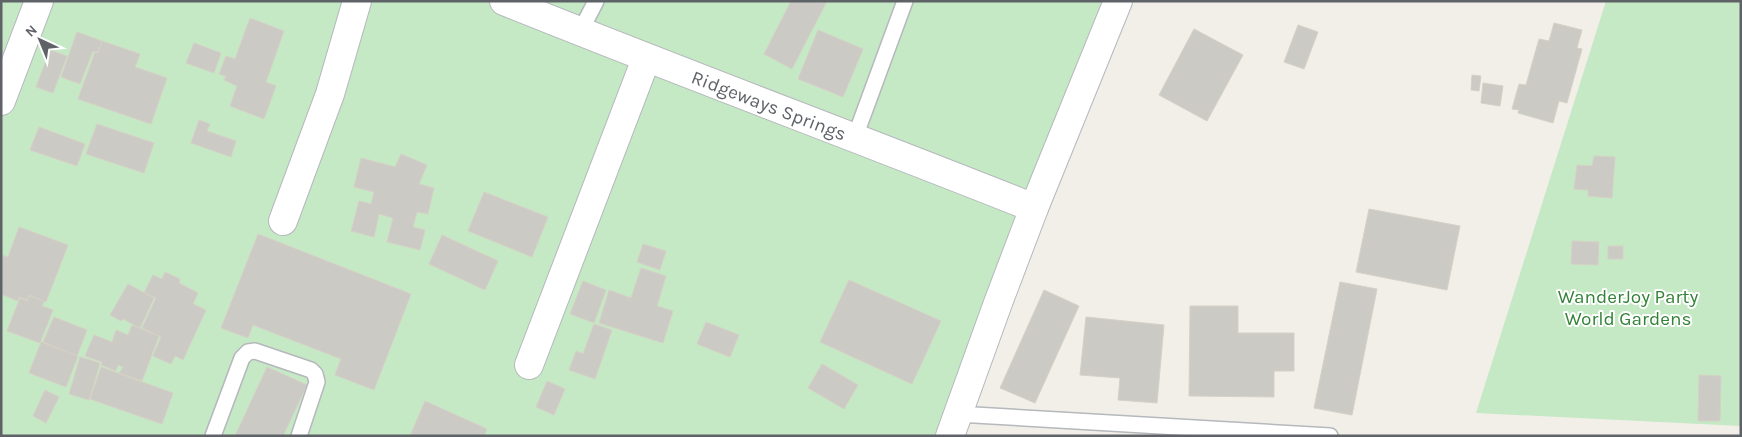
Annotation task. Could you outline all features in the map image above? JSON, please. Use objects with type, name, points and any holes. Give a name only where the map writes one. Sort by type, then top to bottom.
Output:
[{"type":"street","points":[[1,101],[39,1]]},
{"type":"street","points":[[283,221],[330,94],[358,1]]},
{"type":"street","name":"Ridgeways Springs","points":[[504,1],[646,59],[855,137],[1034,208]]},
{"type":"street","points":[[954,425],[1034,208],[1118,1]]},
{"type":"street","points":[[529,365],[646,59]]},
{"type":"lane","points":[[580,32],[596,1]]},
{"type":"lane","points":[[855,137],[904,1]]},
{"type":"lane","points":[[213,436],[242,358],[248,352],[255,351],[310,370],[315,374],[316,382],[299,436]]},
{"type":"lane","points":[[954,425],[1330,436]]},
{"type":"green space","points":[[1,1],[1130,1],[934,436],[1,435]]},
{"type":"green space","name":"WanderJoy Party World Gardens","points":[[1606,1],[1741,2],[1741,426],[1476,413]]},
{"type":"building","points":[[791,1],[827,1],[792,69],[764,54]]},
{"type":"building","points":[[250,18],[284,31],[266,82],[276,86],[264,119],[230,106],[237,86],[224,80],[226,76],[219,74],[226,56],[235,59]]},
{"type":"building","points":[[1554,23],[1582,30],[1577,48],[1582,49],[1567,103],[1559,101],[1553,123],[1518,113],[1519,110],[1512,109],[1519,84],[1526,85],[1539,39],[1549,41]]},
{"type":"building","points":[[1298,25],[1318,32],[1304,69],[1284,62]]},
{"type":"building","points":[[1194,29],[1243,55],[1207,121],[1159,95]]},
{"type":"building","points":[[818,30],[863,49],[843,97],[798,79]]},
{"type":"building","points":[[77,32],[102,41],[98,52],[93,51],[80,84],[61,77]]},
{"type":"building","points":[[102,41],[140,54],[135,67],[167,78],[151,124],[78,99],[95,52],[98,53]]},
{"type":"building","points":[[194,43],[221,53],[214,73],[186,63]]},
{"type":"building","points":[[50,50],[67,56],[53,93],[36,87]]},
{"type":"building","points":[[1472,75],[1481,76],[1479,91],[1471,90]]},
{"type":"building","points":[[1483,83],[1503,86],[1500,106],[1481,103]]},
{"type":"building","points":[[199,120],[210,124],[207,131],[236,141],[231,157],[191,143]]},
{"type":"building","points":[[97,124],[154,143],[144,173],[86,154]]},
{"type":"building","points":[[39,127],[85,144],[77,166],[30,150]]},
{"type":"building","points":[[401,154],[427,165],[419,184],[434,188],[428,214],[417,212],[413,227],[425,230],[420,250],[387,242],[393,218],[379,214],[374,237],[351,231],[359,201],[371,204],[374,192],[354,187],[361,158],[395,167]]},
{"type":"building","points":[[1594,156],[1615,157],[1612,198],[1588,196],[1588,190],[1574,189],[1577,165],[1592,166]]},
{"type":"building","points":[[484,192],[548,217],[532,257],[468,231]]},
{"type":"building","points":[[1369,209],[1460,226],[1447,290],[1356,272]]},
{"type":"building","points":[[19,227],[68,245],[46,302],[29,295],[27,300],[19,297],[18,301],[1,294],[1,255],[8,257]]},
{"type":"building","points":[[258,234],[411,294],[374,390],[335,375],[341,359],[253,325],[248,338],[221,328]]},
{"type":"building","points":[[442,235],[498,261],[485,290],[429,264]]},
{"type":"building","points":[[1572,241],[1599,242],[1598,265],[1571,264]]},
{"type":"building","points":[[643,244],[666,251],[660,270],[637,262]]},
{"type":"building","points":[[1608,246],[1623,246],[1623,259],[1608,259]]},
{"type":"building","points":[[641,268],[666,276],[657,306],[673,311],[663,343],[599,323],[609,290],[631,298]]},
{"type":"building","points":[[165,272],[180,279],[179,283],[198,293],[193,304],[206,310],[183,360],[175,356],[171,364],[153,356],[161,337],[142,328],[156,298],[144,293],[153,275],[162,279]]},
{"type":"building","points":[[849,280],[941,321],[912,384],[820,342]]},
{"type":"building","points":[[583,281],[606,290],[594,323],[570,314]]},
{"type":"building","points":[[1340,282],[1377,289],[1352,415],[1314,408]]},
{"type":"building","points":[[128,284],[154,298],[140,328],[110,315]]},
{"type":"building","points":[[1044,290],[1079,306],[1035,403],[1000,388]]},
{"type":"building","points":[[29,296],[44,301],[42,306],[53,310],[40,343],[7,331],[20,298],[27,301]]},
{"type":"building","points":[[1190,306],[1238,306],[1238,333],[1294,333],[1294,371],[1274,371],[1274,397],[1189,396]]},
{"type":"building","points":[[54,317],[87,330],[77,356],[43,342]]},
{"type":"building","points":[[1086,317],[1164,325],[1157,403],[1118,400],[1120,378],[1080,375]]},
{"type":"building","points":[[706,322],[739,335],[730,357],[697,344]]},
{"type":"building","points":[[594,324],[612,330],[595,379],[569,370],[576,351],[583,354]]},
{"type":"building","points":[[132,325],[159,336],[142,381],[119,373],[123,367],[118,365],[116,371],[101,365],[102,362],[85,356],[94,335],[112,342],[116,330],[128,335]]},
{"type":"building","points":[[41,342],[78,356],[66,387],[29,373]]},
{"type":"building","points":[[80,357],[100,363],[89,400],[69,394]]},
{"type":"building","points":[[822,364],[858,385],[844,409],[808,388]]},
{"type":"building","points":[[101,367],[173,393],[162,424],[90,399]]},
{"type":"building","points":[[267,367],[307,385],[283,436],[235,436]]},
{"type":"building","points":[[1699,375],[1721,376],[1720,421],[1698,421]]},
{"type":"building","points":[[547,381],[565,389],[554,415],[536,407]]},
{"type":"building","points":[[45,390],[59,397],[46,423],[33,416]]},
{"type":"building","points":[[425,401],[487,429],[484,436],[410,436]]}]
